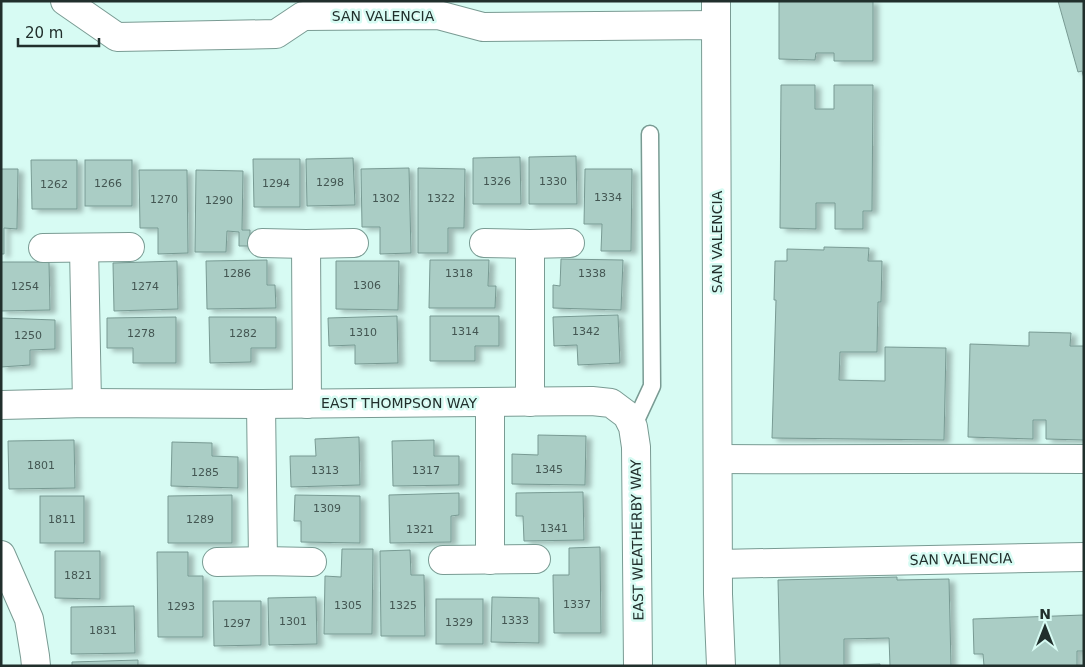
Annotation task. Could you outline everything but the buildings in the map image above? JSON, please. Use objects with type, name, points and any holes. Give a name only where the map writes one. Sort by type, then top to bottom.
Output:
[{"type":"street","name":"SAN VALENCIA","points":[[65,1],[117,36],[276,34],[303,16],[438,16],[484,27],[716,13],[720,666]]},
{"type":"street","points":[[262,242],[306,244],[354,243]]},
{"type":"street","points":[[484,243],[530,244],[570,242]]},
{"type":"street","name":"EAST THOMPSON WAY","points":[[306,244],[308,404]]},
{"type":"street","points":[[530,244],[530,402]]},
{"type":"street","points":[[43,248],[130,248]]},
{"type":"street","points":[[84,248],[87,403]]},
{"type":"street","name":"EAST THOMPSON WAY","points":[[1,405],[592,401],[610,403],[630,421]]},
{"type":"street","name":"EAST THOMPSON WAY","points":[[490,402],[490,560]]},
{"type":"street","points":[[262,404],[263,561]]},
{"type":"street","name":"EAST WEATHERBY WAY","points":[[630,421],[636,447],[638,666]]},
{"type":"street","points":[[718,459],[1084,459]]},
{"type":"street","points":[[1,555],[29,620],[36,666]]},
{"type":"street","name":"SAN VALENCIA","points":[[718,564],[1084,557]]},
{"type":"street","points":[[443,560],[536,559]]},
{"type":"street","points":[[217,562],[312,562]]},
{"type":"lane","points":[[630,421],[652,386],[650,134]]}]
